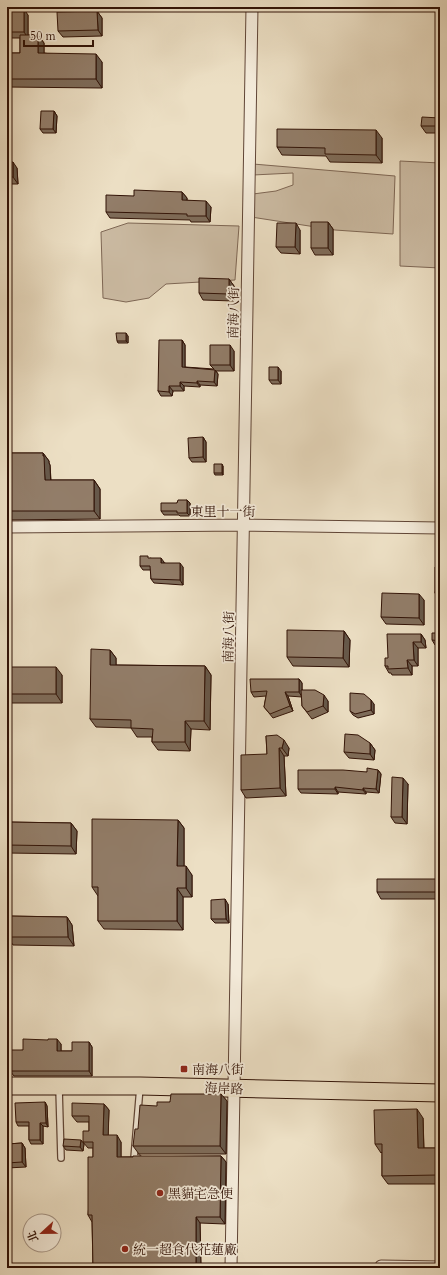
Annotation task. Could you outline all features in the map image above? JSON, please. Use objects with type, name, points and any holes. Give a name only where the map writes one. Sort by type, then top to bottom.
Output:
[{"type":"main road","name":"海岸路","points":[[7,1086],[140,1086],[440,1093]]},
{"type":"street","name":"南海八街","points":[[231,1268],[228,1158],[235,1088],[252,7]]},
{"type":"street","name":"東里十一街","points":[[7,527],[244,525],[440,528]]},
{"type":"street","points":[[381,1266],[440,1267]]},
{"type":"lane","points":[[59,1086],[61,1158]]},
{"type":"lane","points":[[140,1086],[134,1158],[141,1158]]},
{"type":"shaded area","points":[[400,161],[440,163],[440,268],[400,266]]},
{"type":"shaded area","points":[[253,164],[395,176],[393,234],[335,230],[251,217],[253,194],[276,191],[293,185],[293,173],[253,175]]},
{"type":"shaded area","points":[[128,223],[239,226],[235,280],[166,284],[149,298],[126,302],[103,298],[101,232]]},
{"type":"building","points":[[7,9],[24,9],[24,32],[7,32]]},
{"type":"building","points":[[97,11],[98,30],[58,31],[57,12]]},
{"type":"building","points":[[20,35],[38,35],[38,53],[96,54],[96,79],[7,79],[7,53],[20,53]]},
{"type":"building","points":[[41,111],[54,111],[53,129],[40,129]]},
{"type":"building","points":[[422,117],[440,118],[440,126],[421,126]]},
{"type":"building","points":[[277,129],[376,130],[376,155],[325,154],[325,148],[277,147]]},
{"type":"building","points":[[7,162],[13,162],[13,177],[7,177]]},
{"type":"building","points":[[134,190],[182,192],[182,200],[206,201],[206,216],[187,216],[187,214],[106,212],[106,195],[134,196]]},
{"type":"building","points":[[311,222],[328,222],[328,248],[311,248]]},
{"type":"building","points":[[277,223],[296,223],[295,247],[276,247]]},
{"type":"building","points":[[199,278],[229,279],[229,294],[199,293]]},
{"type":"building","points":[[116,333],[126,333],[126,341],[117,341]]},
{"type":"building","points":[[159,340],[182,340],[182,367],[215,370],[214,382],[180,382],[180,386],[169,386],[169,392],[158,391]]},
{"type":"building","points":[[210,345],[230,345],[230,365],[210,365]]},
{"type":"building","points":[[269,367],[278,367],[278,380],[269,380]]},
{"type":"building","points":[[203,437],[203,457],[189,458],[188,438]]},
{"type":"building","points":[[7,453],[43,453],[45,480],[94,480],[94,511],[7,511]]},
{"type":"building","points":[[214,464],[222,464],[222,473],[214,473]]},
{"type":"building","points":[[178,500],[187,500],[187,513],[177,513],[177,511],[161,511],[161,503],[177,503]]},
{"type":"building","points":[[140,556],[148,556],[148,558],[161,558],[161,563],[180,563],[180,580],[151,579],[150,566],[140,566]]},
{"type":"building","points":[[435,567],[440,567],[440,593],[435,593]]},
{"type":"building","points":[[382,593],[419,594],[419,618],[381,617]]},
{"type":"building","points":[[287,630],[344,631],[343,658],[287,657]]},
{"type":"building","points":[[432,633],[440,633],[440,641],[432,640]]},
{"type":"building","points":[[387,634],[421,634],[421,642],[413,642],[414,660],[407,660],[408,668],[388,669],[388,666],[385,666],[385,658],[388,658]]},
{"type":"building","points":[[91,649],[110,650],[110,665],[205,666],[204,721],[185,721],[185,742],[152,742],[153,729],[131,728],[131,720],[90,719]]},
{"type":"building","points":[[7,667],[56,667],[56,694],[7,694]]},
{"type":"building","points":[[250,679],[299,679],[299,692],[285,692],[290,706],[270,714],[264,707],[267,691],[251,692]]},
{"type":"building","points":[[301,690],[315,690],[324,695],[323,706],[307,712],[302,706]]},
{"type":"building","points":[[350,693],[364,694],[371,700],[371,710],[355,714],[350,711]]},
{"type":"building","points":[[345,734],[358,735],[370,743],[370,754],[344,752]]},
{"type":"building","points":[[277,735],[284,740],[282,748],[279,748],[280,788],[241,790],[241,755],[267,754],[266,736]]},
{"type":"building","points":[[367,768],[378,770],[376,789],[363,788],[363,790],[335,787],[335,789],[298,789],[298,770],[343,770],[367,772]]},
{"type":"building","points":[[392,777],[403,778],[402,817],[391,817]]},
{"type":"building","points":[[92,819],[178,820],[177,866],[186,866],[186,888],[177,888],[177,921],[98,921],[98,887],[92,887]]},
{"type":"building","points":[[7,822],[71,823],[71,846],[7,845]]},
{"type":"building","points":[[377,879],[440,879],[440,892],[377,892]]},
{"type":"building","points":[[225,899],[226,919],[211,919],[211,900]]},
{"type":"building","points":[[7,916],[67,917],[68,937],[8,937]]},
{"type":"building","points":[[23,1039],[57,1039],[57,1051],[72,1051],[72,1042],[89,1042],[89,1071],[10,1071],[10,1065],[7,1065],[7,1052],[11,1052],[11,1050],[23,1050]]},
{"type":"building","points":[[171,1094],[221,1094],[220,1146],[133,1146],[135,1129],[138,1129],[140,1105],[157,1106],[157,1102],[170,1102]]},
{"type":"building","points":[[45,1102],[46,1123],[40,1123],[40,1140],[29,1140],[29,1122],[16,1122],[15,1103]]},
{"type":"building","points":[[72,1103],[104,1104],[103,1135],[117,1135],[117,1157],[221,1156],[220,1217],[196,1217],[196,1268],[93,1268],[92,1215],[88,1215],[88,1157],[93,1157],[93,1142],[83,1142],[83,1131],[89,1131],[89,1116],[72,1116]]},
{"type":"building","points":[[417,1109],[418,1148],[437,1148],[437,1175],[382,1176],[382,1144],[375,1144],[374,1110]]},
{"type":"building","points":[[64,1139],[81,1140],[80,1147],[63,1146]]},
{"type":"building","points":[[22,1143],[22,1162],[7,1163],[7,1144]]},
{"type":"place","name":"南海八街","points":[[184,1069]]},
{"type":"place","name":"黑貓宅急便","points":[[160,1193]]},
{"type":"place","name":"統一超食代花蓮廠","points":[[125,1249]]}]
